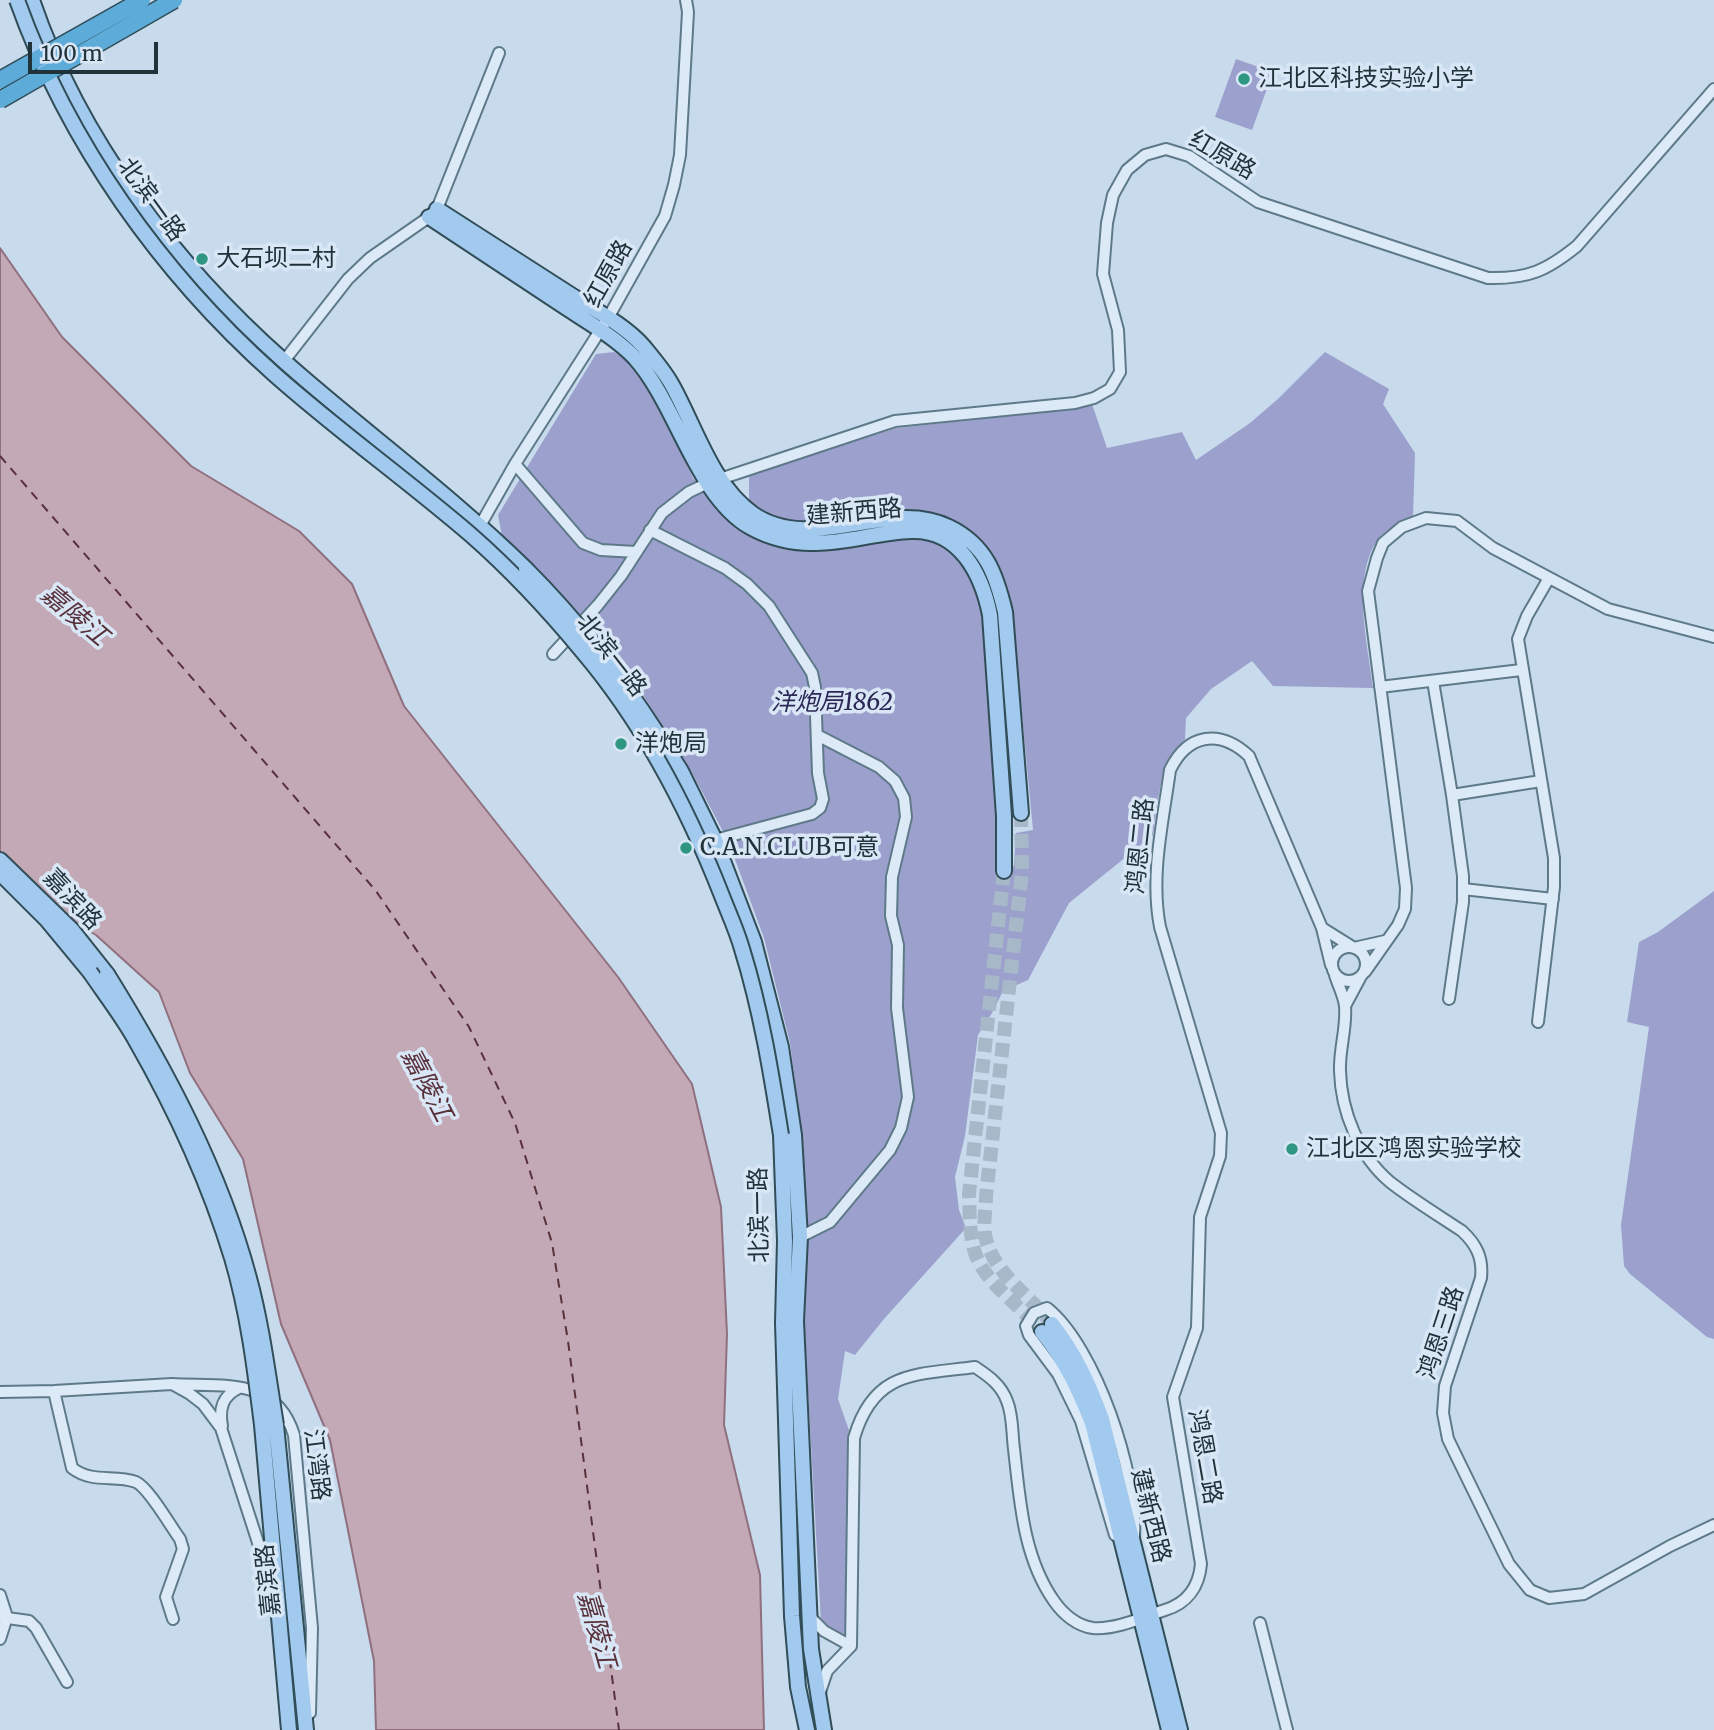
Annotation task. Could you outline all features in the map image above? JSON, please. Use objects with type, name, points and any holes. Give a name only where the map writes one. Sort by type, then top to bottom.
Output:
[{"type":"highway","points":[[0,79],[141,0]]},
{"type":"highway","points":[[0,101],[177,0]]},
{"type":"main road","name":"北滨一路","points":[[17,0],[55,92],[80,138],[129,210],[180,275],[221,322],[274,374],[473,537],[532,595],[584,653],[621,702],[670,781],[702,845],[742,948],[768,1049],[781,1135],[785,1241],[783,1323],[792,1616],[798,1688],[807,1730]]},
{"type":"main road","name":"北滨一路","points":[[32,0],[67,85],[92,130],[164,233],[232,311],[284,361],[481,524],[543,586],[594,644],[633,695],[681,771],[715,840],[754,942],[781,1048],[794,1135],[800,1237],[796,1321],[809,1616],[818,1701],[824,1730]]},
{"type":"main road","name":"建新西路","points":[[433,213],[604,324],[659,389],[727,507],[749,526],[777,538],[816,544],[914,531],[940,537],[961,551],[975,569],[985,591],[990,615],[1004,816],[1004,871]]},
{"type":"main road","name":"建新西路","points":[[714,481],[754,515],[780,526],[813,529],[913,517],[942,523],[967,536],[986,559],[998,583],[1005,612],[1021,813]]},
{"type":"main road","name":"嘉滨路","points":[[0,860],[72,930],[107,974],[172,1084],[225,1203],[249,1278],[262,1334],[278,1605],[289,1730]]},
{"type":"main road","name":"嘉滨路","points":[[0,873],[47,920],[90,972],[134,1036],[177,1119],[232,1258],[269,1425],[308,1730]]},
{"type":"main road","name":"建新西路","points":[[1169,1730],[1146,1616],[1134,1546],[1102,1419],[1088,1381],[1070,1346],[1047,1328],[1077,1386],[1092,1423],[1129,1572],[1146,1616],[1180,1730]]},
{"type":"street","name":"红原路","points":[[473,537],[515,464],[604,324],[665,216],[680,155],[688,12],[686,0]]},
{"type":"street","points":[[284,361],[348,279],[370,258],[433,213],[499,53]]},
{"type":"street","name":"红原路","points":[[553,654],[598,605],[662,513],[689,492],[714,481],[895,421],[1075,403],[1094,398],[1110,388],[1120,372],[1118,330],[1103,274],[1107,223],[1113,195],[1127,170],[1145,155],[1166,149],[1189,156],[1258,202],[1488,278],[1510,279],[1533,275],[1577,246],[1714,89]]},
{"type":"street","points":[[515,464],[583,542],[601,550],[636,552]]},
{"type":"street","points":[[1345,1006],[1363,974],[1398,925],[1405,909],[1406,888],[1368,591],[1383,543],[1402,527],[1426,518],[1457,522],[1493,548],[1608,608],[1714,637]]},
{"type":"street","points":[[650,530],[725,568],[747,584],[769,606],[812,673],[815,687],[818,773],[823,799],[820,808],[813,814],[715,840]]},
{"type":"street","points":[[1538,1022],[1553,899],[1554,858],[1518,639],[1527,616],[1549,578]]},
{"type":"street","points":[[1380,687],[1521,670]]},
{"type":"street","points":[[1433,681],[1452,795],[1463,888],[1449,999]]},
{"type":"street","points":[[800,1237],[830,1222],[890,1150],[901,1128],[908,1097],[897,1008],[898,945],[891,916],[892,877],[906,817],[904,798],[895,780],[879,767],[817,734]]},
{"type":"street","name":"鸿恩二路","points":[[851,1646],[854,1438],[860,1415],[872,1398],[888,1385],[906,1376],[975,1367],[996,1382],[1008,1403],[1023,1522],[1032,1559],[1045,1589],[1074,1622],[1092,1628],[1112,1627],[1172,1608],[1187,1597],[1199,1582],[1201,1564],[1173,1397],[1197,1328],[1200,1217],[1220,1156],[1221,1133],[1160,928],[1156,904],[1156,881],[1170,770],[1177,755],[1191,744],[1208,737],[1223,739],[1236,744],[1249,756],[1322,928]]},
{"type":"street","points":[[1452,795],[1541,781]]},
{"type":"street","points":[[1463,888],[1553,899]]},
{"type":"street","points":[[1322,928],[1354,948],[1363,954],[1366,961],[1363,974],[1351,982],[1345,982],[1333,970],[1332,960],[1338,951],[1348,947],[1354,948],[1385,941]]},
{"type":"street","points":[[1322,928],[1345,1006]]},
{"type":"street","name":"鸿恩三路","points":[[1345,1006],[1339,1068],[1341,1091],[1347,1117],[1358,1140],[1389,1181],[1462,1231],[1479,1252],[1483,1265],[1445,1386],[1443,1413],[1448,1439],[1510,1564],[1530,1590],[1549,1598],[1584,1594],[1714,1525]]},
{"type":"street","points":[[1129,1572],[1110,1523],[1081,1421],[1058,1374],[1026,1326],[1034,1313],[1047,1308],[1058,1316],[1082,1349],[1098,1378],[1130,1486],[1135,1520],[1134,1546]]},
{"type":"street","points":[[172,1384],[204,1404],[228,1444]]},
{"type":"street","name":"江湾路","points":[[0,1392],[172,1384],[242,1388],[269,1396],[282,1408],[294,1434],[312,1628],[308,1730]]},
{"type":"street","points":[[242,1388],[230,1393],[222,1404],[221,1422],[278,1605]]},
{"type":"street","points":[[54,1391],[72,1468],[82,1476],[137,1482],[180,1539],[183,1549],[166,1597],[173,1619]]},
{"type":"street","points":[[0,1595],[4,1617],[0,1639]]},
{"type":"street","points":[[809,1616],[824,1632],[851,1646],[827,1671],[818,1701]]},
{"type":"street","points":[[4,1617],[29,1621],[67,1682]]},
{"type":"street","points":[[1260,1623],[1287,1730]]},
{"type":"green space","points":[[1236,59],[1273,72],[1252,130],[1215,117]]},
{"type":"green space","name":"洋炮局1862","points":[[614,352],[627,360],[653,392],[693,478],[723,513],[775,544],[913,534],[940,541],[959,554],[982,594],[996,814],[995,867],[1014,866],[1016,833],[1033,830],[1012,611],[995,560],[968,531],[931,514],[915,511],[815,523],[780,518],[749,500],[749,475],[897,428],[1075,409],[1092,404],[1107,448],[1182,432],[1196,460],[1250,423],[1325,352],[1389,389],[1383,404],[1415,453],[1413,516],[1380,537],[1371,552],[1366,570],[1363,610],[1373,688],[1273,686],[1252,661],[1211,689],[1186,718],[1185,740],[1170,760],[1161,784],[1153,835],[1069,903],[1028,980],[1003,991],[978,1035],[965,1136],[955,1177],[959,1210],[966,1228],[855,1355],[845,1351],[838,1399],[851,1436],[847,1633],[841,1636],[821,1622],[804,1321],[806,1249],[802,1134],[790,1043],[764,938],[729,843],[689,767],[639,689],[601,639],[502,536],[498,515],[596,354]]},
{"type":"green space","points":[[1714,891],[1714,1339],[1707,1337],[1630,1274],[1624,1266],[1621,1225],[1649,1027],[1627,1022],[1639,942],[1658,932]]},
{"type":"water","name":"嘉陵江","points":[[0,248],[62,337],[191,466],[299,531],[352,584],[404,706],[618,977],[692,1084],[721,1207],[727,1334],[724,1425],[760,1575],[764,1730],[376,1730],[374,1661],[330,1440],[281,1324],[243,1159],[190,1073],[159,992],[96,935],[14,888],[0,873]]},
{"type":"ferry route","points":[[0,456],[376,891],[469,1027],[515,1123],[552,1243],[568,1341],[619,1730]]},
{"type":"tunnel","points":[[1021,813],[1022,872],[984,1230],[989,1249],[996,1261],[1052,1324]]},
{"type":"tunnel","points":[[1004,871],[969,1194],[971,1231],[975,1253],[987,1275],[1042,1332]]},
{"type":"railway","points":[[0,95],[166,0]]},
{"type":"place","name":"江北区科技实验小学","points":[[1244,79]]},
{"type":"place","name":"大石坝二村","points":[[202,259]]},
{"type":"place","name":"洋炮局","points":[[621,744]]},
{"type":"place","name":"C.A.N.CLUB可意","points":[[686,848]]},
{"type":"place","name":"江北区鸿恩实验学校","points":[[1292,1149]]}]
